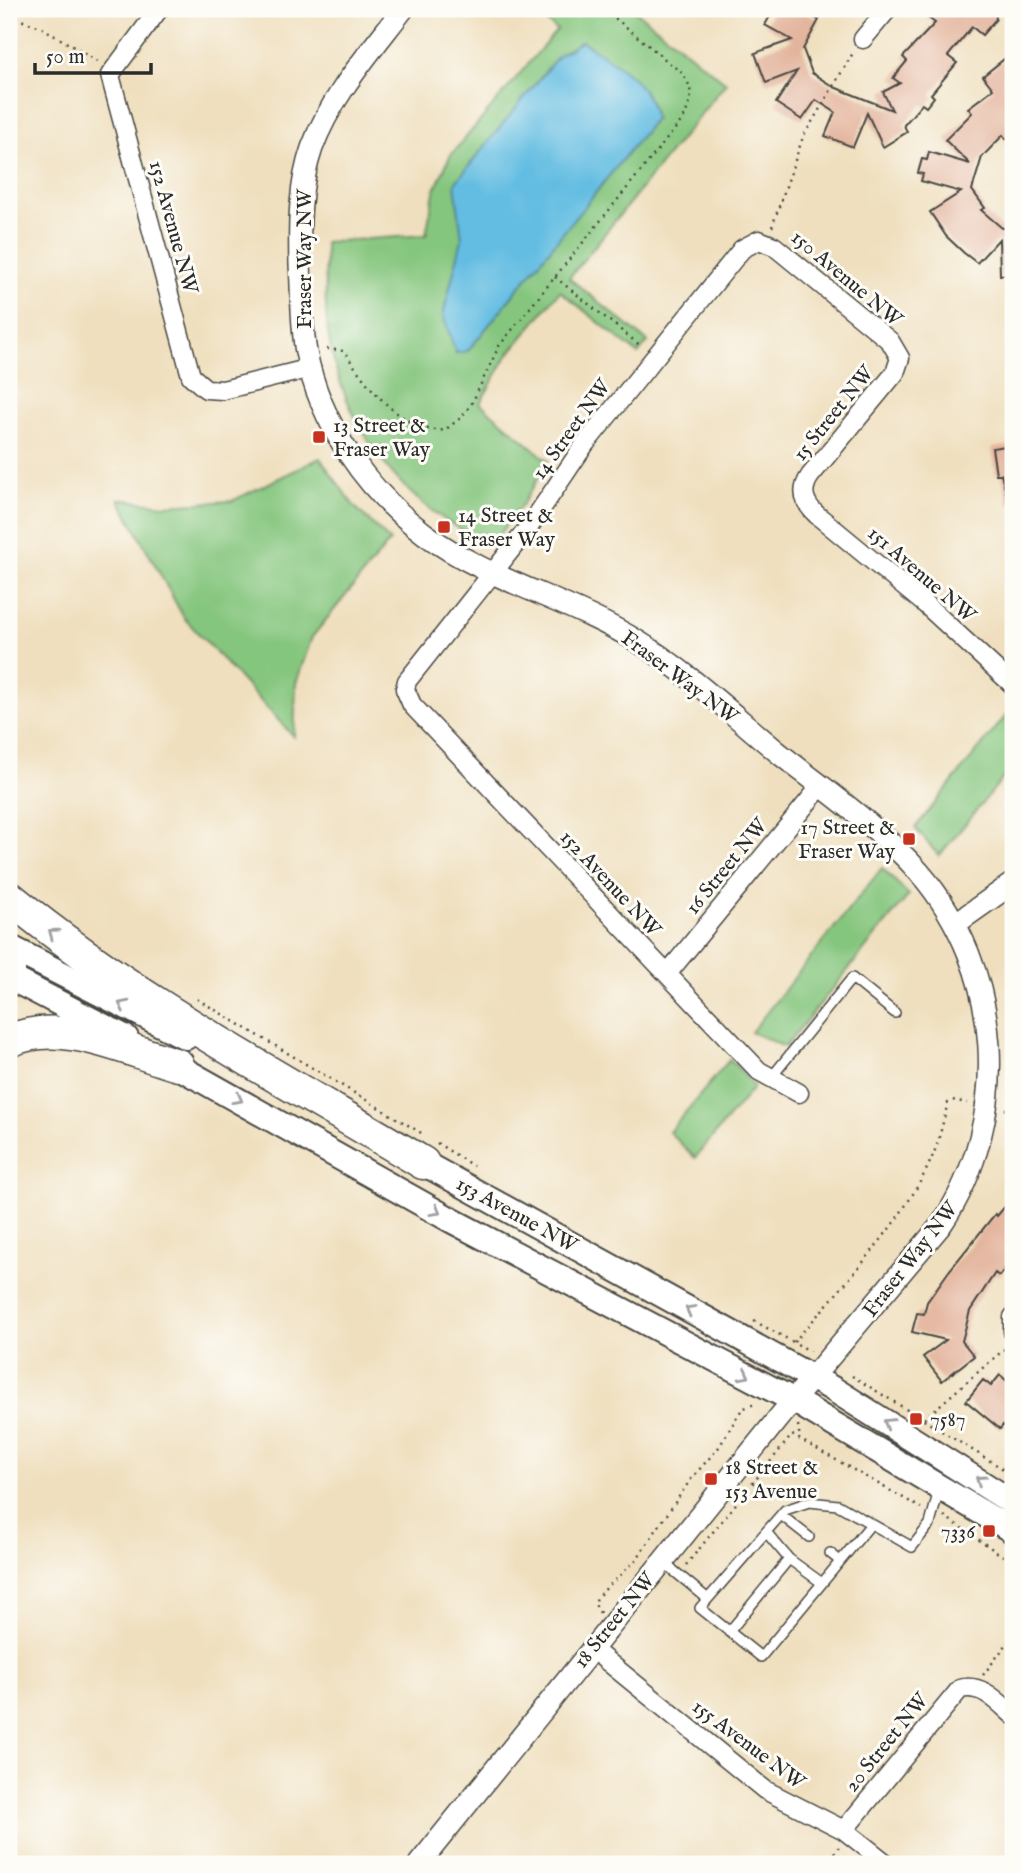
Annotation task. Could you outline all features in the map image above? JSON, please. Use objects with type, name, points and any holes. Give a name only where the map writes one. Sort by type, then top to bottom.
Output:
[{"type":"highway","points":[[9,897],[75,949],[149,998],[423,1163]]},
{"type":"highway","points":[[9,961],[9,978]]},
{"type":"highway","points":[[9,1041],[41,1031],[72,1034],[178,1065]]},
{"type":"main road","name":"153 Avenue NW","points":[[9,947],[423,1163],[813,1378],[960,1466],[1013,1503]]},
{"type":"main road","name":"153 Avenue NW","points":[[9,978],[178,1065],[795,1411],[940,1485],[1013,1531]]},
{"type":"street","points":[[112,70],[159,9]]},
{"type":"street","name":"Fraser Way NW","points":[[403,9],[329,112],[304,173],[300,262],[304,328],[311,368],[331,422],[374,488],[427,536],[456,554],[583,612],[640,643],[821,786],[916,869],[955,924],[983,996],[990,1055],[986,1106],[971,1167],[959,1196],[941,1225],[813,1378]]},
{"type":"street","points":[[863,39],[888,9]]},
{"type":"street","name":"152 Avenue NW","points":[[112,70],[112,82],[188,369],[197,383],[206,389],[223,390],[311,368]]},
{"type":"street","name":"14 Street NW","points":[[405,689],[412,673],[543,508],[585,444],[741,249],[762,241]]},
{"type":"street","name":"150 Avenue NW","points":[[762,241],[890,341],[900,358]]},
{"type":"street","name":"15 Street NW","points":[[804,497],[810,476],[895,373],[900,358]]},
{"type":"street","name":"151 Avenue NW","points":[[804,497],[817,515],[925,604],[1013,685]]},
{"type":"street","name":"152 Avenue NW","points":[[405,689],[412,705],[759,1071],[799,1093]]},
{"type":"street","name":"16 Street NW","points":[[667,974],[821,786]]},
{"type":"street","points":[[955,924],[1013,883]]},
{"type":"street","points":[[1013,1317],[1013,1332]]},
{"type":"street","name":"18 Street NW","points":[[419,1864],[662,1561],[795,1411],[813,1378]]},
{"type":"street","name":"155 Avenue NW","points":[[591,1648],[777,1798],[887,1864]]},
{"type":"street","name":"20 Street NW","points":[[843,1837],[955,1694],[968,1687],[985,1692],[1013,1715]]},
{"type":"lane","points":[[771,1079],[852,978],[895,1013]]},
{"type":"lane","points":[[872,1524],[761,1657],[700,1608],[785,1510],[809,1502],[838,1504],[912,1547],[930,1524],[940,1485]]},
{"type":"lane","points":[[781,1515],[809,1537]]},
{"type":"lane","points":[[766,1532],[789,1559],[822,1583]]},
{"type":"lane","points":[[830,1553],[840,1562]]},
{"type":"lane","points":[[729,1632],[789,1559]]},
{"type":"lane","points":[[662,1561],[708,1599]]},
{"type":"path","points":[[327,349],[344,351],[365,380],[395,410],[424,428],[445,430],[462,417],[499,346],[683,119],[692,100],[690,83],[683,74],[604,9]]},
{"type":"path","points":[[9,16],[41,27],[112,70]]},
{"type":"path","points":[[762,241],[803,137],[863,39]]},
{"type":"path","points":[[555,277],[655,357]]},
{"type":"path","points":[[195,999],[394,1116],[482,1172]]},
{"type":"path","points":[[794,1342],[886,1231],[913,1192],[933,1155],[948,1103],[952,1100],[972,1104]]},
{"type":"path","points":[[1000,1109],[1013,1111]]},
{"type":"path","points":[[754,1321],[808,1350]]},
{"type":"path","points":[[924,1419],[1013,1342]]},
{"type":"path","points":[[850,1374],[1013,1475]]},
{"type":"path","points":[[599,1612],[595,1604],[597,1597],[636,1560],[691,1479],[719,1447],[742,1409],[754,1406]]},
{"type":"path","points":[[795,1411],[800,1439]]},
{"type":"path","points":[[687,1563],[792,1435],[920,1508]]},
{"type":"path","points":[[945,1516],[1013,1563]]},
{"type":"path","points":[[989,1666],[1013,1636]]},
{"type":"path","points":[[825,1864],[843,1837]]},
{"type":"green space","points":[[531,9],[633,9],[726,83],[569,278],[648,342],[638,354],[560,291],[507,356],[480,403],[548,461],[524,502],[497,537],[488,538],[462,531],[431,510],[393,474],[363,432],[341,384],[333,359],[328,333],[325,242],[426,235],[434,192],[450,156],[557,30]]},
{"type":"green space","points":[[320,458],[354,506],[390,541],[312,637],[296,683],[294,737],[184,618],[119,499],[164,505],[232,501]]},
{"type":"green space","points":[[1013,707],[1013,766],[939,856],[915,828]]},
{"type":"green space","points":[[882,868],[909,895],[785,1047],[751,1032]]},
{"type":"green space","points":[[730,1059],[754,1087],[695,1158],[669,1132]]},
{"type":"water","points":[[582,41],[637,82],[651,105],[655,119],[468,351],[456,353],[443,315],[462,239],[455,183],[558,56]]},
{"type":"building","points":[[774,9],[811,9],[807,14],[819,20],[803,49],[812,73],[834,87],[892,110],[883,92],[900,83],[893,78],[907,61],[903,57],[935,23],[917,9],[995,9],[996,19],[982,35],[972,27],[948,56],[957,63],[931,94],[934,97],[926,107],[922,104],[904,125],[907,132],[883,147],[867,113],[853,147],[825,136],[835,112],[816,100],[802,120],[776,103],[797,71],[766,83],[755,53],[792,40],[765,25]]},
{"type":"building","points":[[1008,56],[1013,62],[1013,133],[1006,139],[1003,135],[982,157],[972,190],[985,208],[981,210],[1002,228],[1013,227],[1013,274],[1000,275],[999,239],[977,263],[964,253],[946,236],[930,212],[961,192],[921,181],[923,174],[918,173],[922,159],[927,160],[929,152],[970,164],[945,140],[972,113],[968,108],[993,89],[983,76]]},
{"type":"building","points":[[1013,445],[1013,505],[1009,505],[1001,474],[996,474],[992,448]]},
{"type":"building","points":[[1013,1197],[1013,1258],[999,1276],[995,1273],[970,1311],[962,1341],[974,1356],[942,1381],[923,1357],[946,1340],[912,1332],[917,1313],[924,1314],[927,1302],[949,1271],[995,1214],[997,1216]]},
{"type":"building","points":[[1000,1375],[1013,1386],[1013,1433],[1003,1425],[1000,1429],[966,1401],[983,1380],[991,1386]]},
{"type":"place","name":"13 Street & Fraser Way","points":[[319,437]]},
{"type":"place","name":"14 Street & Fraser Way","points":[[444,527]]},
{"type":"place","name":"17 Street & Fraser Way","points":[[909,839]]},
{"type":"place","name":"7587","points":[[916,1419]]},
{"type":"place","name":"18 Street & 153 Avenue","points":[[711,1479]]},
{"type":"place","name":"7336","points":[[989,1531]]}]
